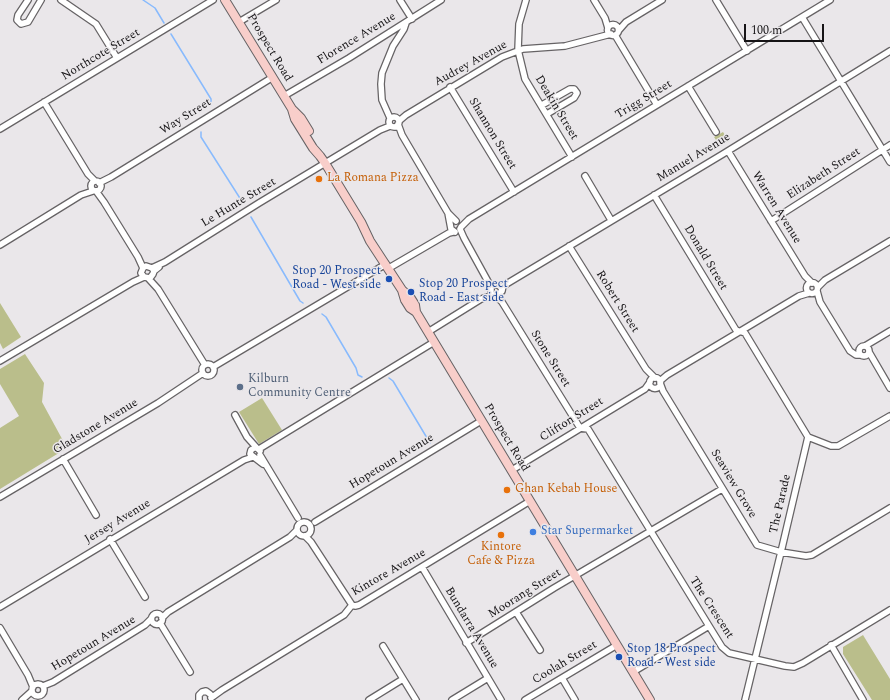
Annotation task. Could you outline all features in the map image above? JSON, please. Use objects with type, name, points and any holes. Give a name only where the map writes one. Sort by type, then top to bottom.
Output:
[{"type":"main road","name":"Prospect Road","points":[[225,0],[292,109],[295,119],[313,148],[325,163],[360,222],[367,237],[402,290],[405,300],[410,308],[416,312],[650,700]]},
{"type":"street","points":[[28,0],[18,14],[17,20],[21,24],[28,22],[41,0]]},
{"type":"street","points":[[61,0],[96,24],[117,58]]},
{"type":"street","name":"Northcote Street","points":[[2,128],[213,0]]},
{"type":"street","points":[[239,22],[276,0]]},
{"type":"street","points":[[400,0],[412,19]]},
{"type":"street","name":"Florence Avenue","points":[[284,96],[406,23],[441,0]]},
{"type":"street","name":"Deakin Street","points":[[526,0],[519,24],[518,50],[526,79],[572,157]]},
{"type":"street","points":[[594,0],[658,105]]},
{"type":"street","name":"Audrey Avenue","points":[[325,163],[502,57],[518,50],[565,46],[600,38],[662,0]]},
{"type":"street","points":[[716,0],[747,51]]},
{"type":"street","name":"Trigg Street","points":[[387,266],[443,236],[830,0]]},
{"type":"street","points":[[802,17],[890,162]]},
{"type":"street","name":"Stone Street","points":[[406,23],[404,29],[393,46],[382,73],[382,100],[393,122],[464,238],[486,277],[496,290],[580,428]]},
{"type":"street","name":"Manuel Avenue","points":[[428,332],[728,151],[890,51]]},
{"type":"street","name":"Way Street","points":[[0,245],[273,77]]},
{"type":"street","points":[[688,86],[716,132]]},
{"type":"street","name":"Shannon Street","points":[[450,88],[514,192]]},
{"type":"street","points":[[542,105],[574,88],[578,94],[548,114]]},
{"type":"street","points":[[44,102],[205,365]]},
{"type":"street","points":[[0,120],[2,128]]},
{"type":"street","name":"Elizabeth Street","points":[[770,221],[890,145]]},
{"type":"street","name":"Warren Avenue","points":[[728,151],[848,348],[865,351]]},
{"type":"street","name":"Le Hunte Street","points":[[0,361],[133,282],[325,163]]},
{"type":"street","points":[[585,176],[612,220]]},
{"type":"street","name":"Donald Street","points":[[654,195],[736,330],[739,332]]},
{"type":"street","points":[[663,391],[650,386],[655,380],[667,375],[890,241]]},
{"type":"street","name":"Robert Street","points":[[569,246],[646,369],[655,380]]},
{"type":"street","points":[[213,367],[387,266]]},
{"type":"street","points":[[890,331],[874,341],[865,351],[874,362],[890,388]]},
{"type":"street","points":[[739,332],[745,333],[808,437],[831,446],[838,446],[890,416]]},
{"type":"street","name":"Jersey Avenue","points":[[0,610],[2,606],[110,539],[256,453],[268,444],[434,342]]},
{"type":"street","points":[[210,364],[213,367],[215,371],[211,376],[203,374],[202,370],[205,365],[210,364]]},
{"type":"street","name":"Gladstone Avenue","points":[[0,497],[158,403],[203,374]]},
{"type":"street","points":[[654,388],[658,387],[655,380]]},
{"type":"street","name":"Clifton Street","points":[[512,470],[644,389],[655,380]]},
{"type":"street","name":"Seaview Grove","points":[[655,380],[757,545],[782,552],[806,556],[812,555],[890,508]]},
{"type":"street","name":"Clifton Street","points":[[644,389],[654,388]]},
{"type":"street","points":[[235,415],[256,453],[266,466],[311,542],[352,605]]},
{"type":"street","name":"Hopetoun Avenue","points":[[24,699],[39,693],[53,682],[481,420]]},
{"type":"street","name":"The Crescent","points":[[580,428],[588,429],[722,647],[729,653],[794,667],[890,610]]},
{"type":"street","name":"The Parade","points":[[745,700],[782,552],[808,437]]},
{"type":"street","points":[[63,459],[96,515]]},
{"type":"street","name":"Moorang Street","points":[[466,643],[575,576],[722,489]]},
{"type":"street","name":"Kintore Avenue","points":[[199,700],[202,692],[206,691],[211,697],[344,615],[352,605],[359,605],[530,501]]},
{"type":"street","points":[[110,539],[145,597]]},
{"type":"street","name":"Bundarra Avenue","points":[[422,567],[501,700]]},
{"type":"street","points":[[516,612],[540,650]]},
{"type":"street","points":[[157,619],[190,672]]},
{"type":"street","points":[[633,672],[709,626]]},
{"type":"street","points":[[0,628],[39,693]]},
{"type":"street","name":"Coolah Street","points":[[525,700],[616,645]]},
{"type":"street","points":[[383,646],[416,700]]},
{"type":"street","points":[[831,646],[863,700]]},
{"type":"street","points":[[452,700],[488,678]]},
{"type":"street","points":[[562,678],[575,700]]},
{"type":"street","points":[[370,700],[403,679]]},
{"type":"green space","points":[[723,132],[729,141],[720,146],[714,137]]},
{"type":"green space","points":[[0,303],[21,337],[3,349],[0,343]]},
{"type":"green space","points":[[25,354],[44,383],[42,402],[67,448],[0,489],[0,428],[19,416],[0,384],[0,369]]},
{"type":"green space","points":[[262,398],[282,430],[259,444],[239,412]]},
{"type":"green space","points":[[863,635],[890,679],[890,700],[872,700],[843,654],[843,647]]},
{"type":"waterway","points":[[143,0],[155,8],[164,23]]},
{"type":"waterway","points":[[171,34],[211,99],[211,105]]},
{"type":"waterway","points":[[201,132],[201,137],[243,203]]},
{"type":"waterway","points":[[251,217],[300,301],[303,303]]},
{"type":"waterway","points":[[322,314],[326,317],[356,368],[358,375],[362,377]]},
{"type":"waterway","points":[[389,378],[393,381],[430,443]]},
{"type":"place","name":"La Romana Pizza","points":[[319,179]]},
{"type":"place","name":"Stop 20 Prospect Road - West side","points":[[389,279]]},
{"type":"place","name":"Stop 20 Prospect Road - East side","points":[[411,292]]},
{"type":"place","name":"Kilburn Community Centre","points":[[240,387]]},
{"type":"place","name":"Ghan Kebab House","points":[[507,490]]},
{"type":"place","name":"Star Supermarket","points":[[533,532]]},
{"type":"place","name":"Kintore Cafe & Pizza","points":[[501,535]]},
{"type":"place","name":"Stop 18 Prospect Road - West side","points":[[619,657]]}]
